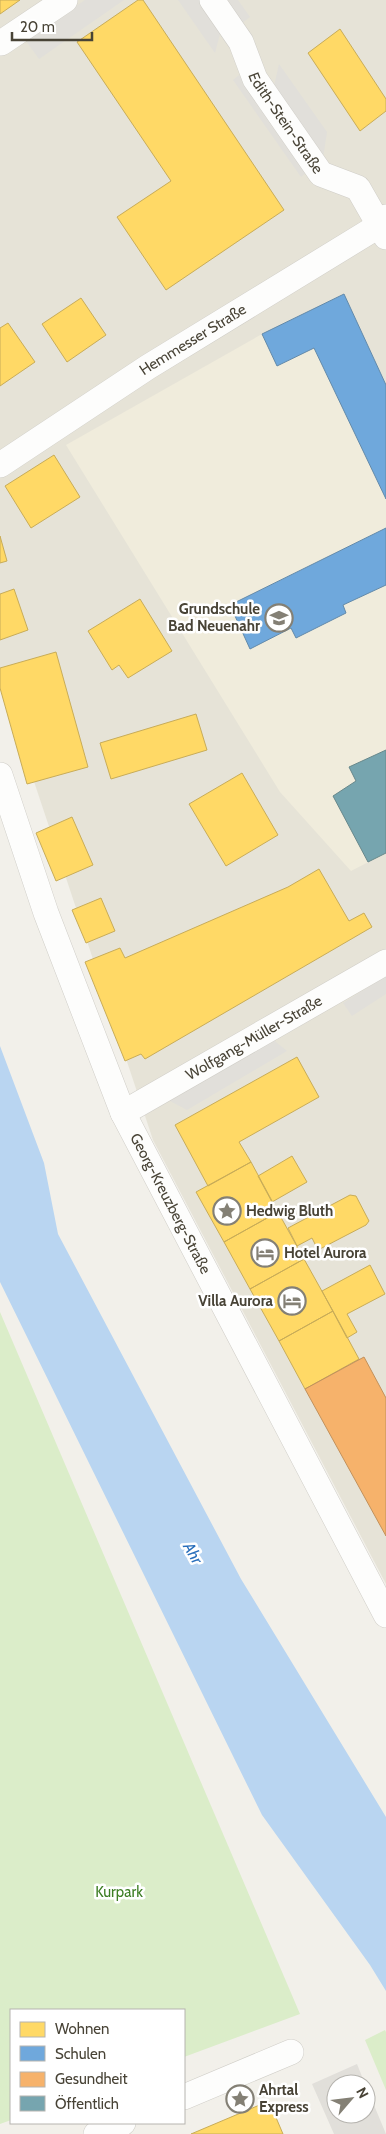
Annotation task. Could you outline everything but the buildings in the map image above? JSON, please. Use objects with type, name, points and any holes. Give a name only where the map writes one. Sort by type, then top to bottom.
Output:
[{"type":"street","points":[[1,44],[65,0]]},
{"type":"street","name":"Edith-Stein-Straße","points":[[212,0],[241,42],[255,78],[321,174],[358,188],[384,226]]},
{"type":"street","name":"Hemmesser Straße","points":[[0,465],[148,367],[384,226]]},
{"type":"street","name":"Georg-Kreuzberg-Straße","points":[[0,775],[46,913],[123,1113],[386,1615]]},
{"type":"street","name":"Wolfgang-Müller-Straße","points":[[123,1113],[386,962]]},
{"type":"street","points":[[185,2097],[291,2052]]},
{"type":"street","points":[[96,2134],[121,2124]]},
{"type":"shaded area","points":[[0,0],[386,0],[386,1584],[153,1140],[0,679]]},
{"type":"shaded area","points":[[85,0],[124,0],[39,59],[26,41]]},
{"type":"shaded area","points":[[178,0],[201,0],[221,30],[215,53]]},
{"type":"shaded area","points":[[226,0],[238,0],[250,17],[242,23]]},
{"type":"shaded area","points":[[279,64],[327,132],[323,158],[274,86]]},
{"type":"shaded area","points":[[239,75],[307,172],[301,177],[233,80]]},
{"type":"shaded area","name":"Grundschule Bad Neuenahr","points":[[344,294],[386,385],[386,853],[351,871],[280,792],[66,445],[262,334]]},
{"type":"shaded area","points":[[386,976],[386,994],[352,1016],[343,1003]]},
{"type":"shaded area","points":[[271,1038],[287,1051],[187,1110],[168,1100]]},
{"type":"shaded area","points":[[357,2064],[361,2074],[334,2074]]},
{"type":"shaded area","points":[[326,2078],[326,2116],[312,2084]]},
{"type":"shaded area","points":[[376,2110],[386,2134],[334,2134],[330,2124],[376,2124]]},
{"type":"green space","name":"Kurpark","points":[[0,1312],[300,2014],[185,2057],[185,2009],[10,2009],[10,2120],[0,2124]]},
{"type":"green space","points":[[385,2030],[386,2032],[386,2090],[365,2040]]},
{"type":"water","name":"Ahr","points":[[0,1046],[44,1163],[58,1234],[241,1579],[386,1817],[386,1991],[370,1965],[262,1815],[0,1282]]},
{"type":"place","name":"Grundschule Bad Neuenahr","points":[[279,618]]},
{"type":"place","name":"Hedwig Bluth","points":[[227,1211]]},
{"type":"place","name":"Hotel Aurora","points":[[265,1253]]},
{"type":"place","name":"Villa Aurora","points":[[292,1301]]},
{"type":"place","name":"Ahrtal Express","points":[[240,2099]]}]
